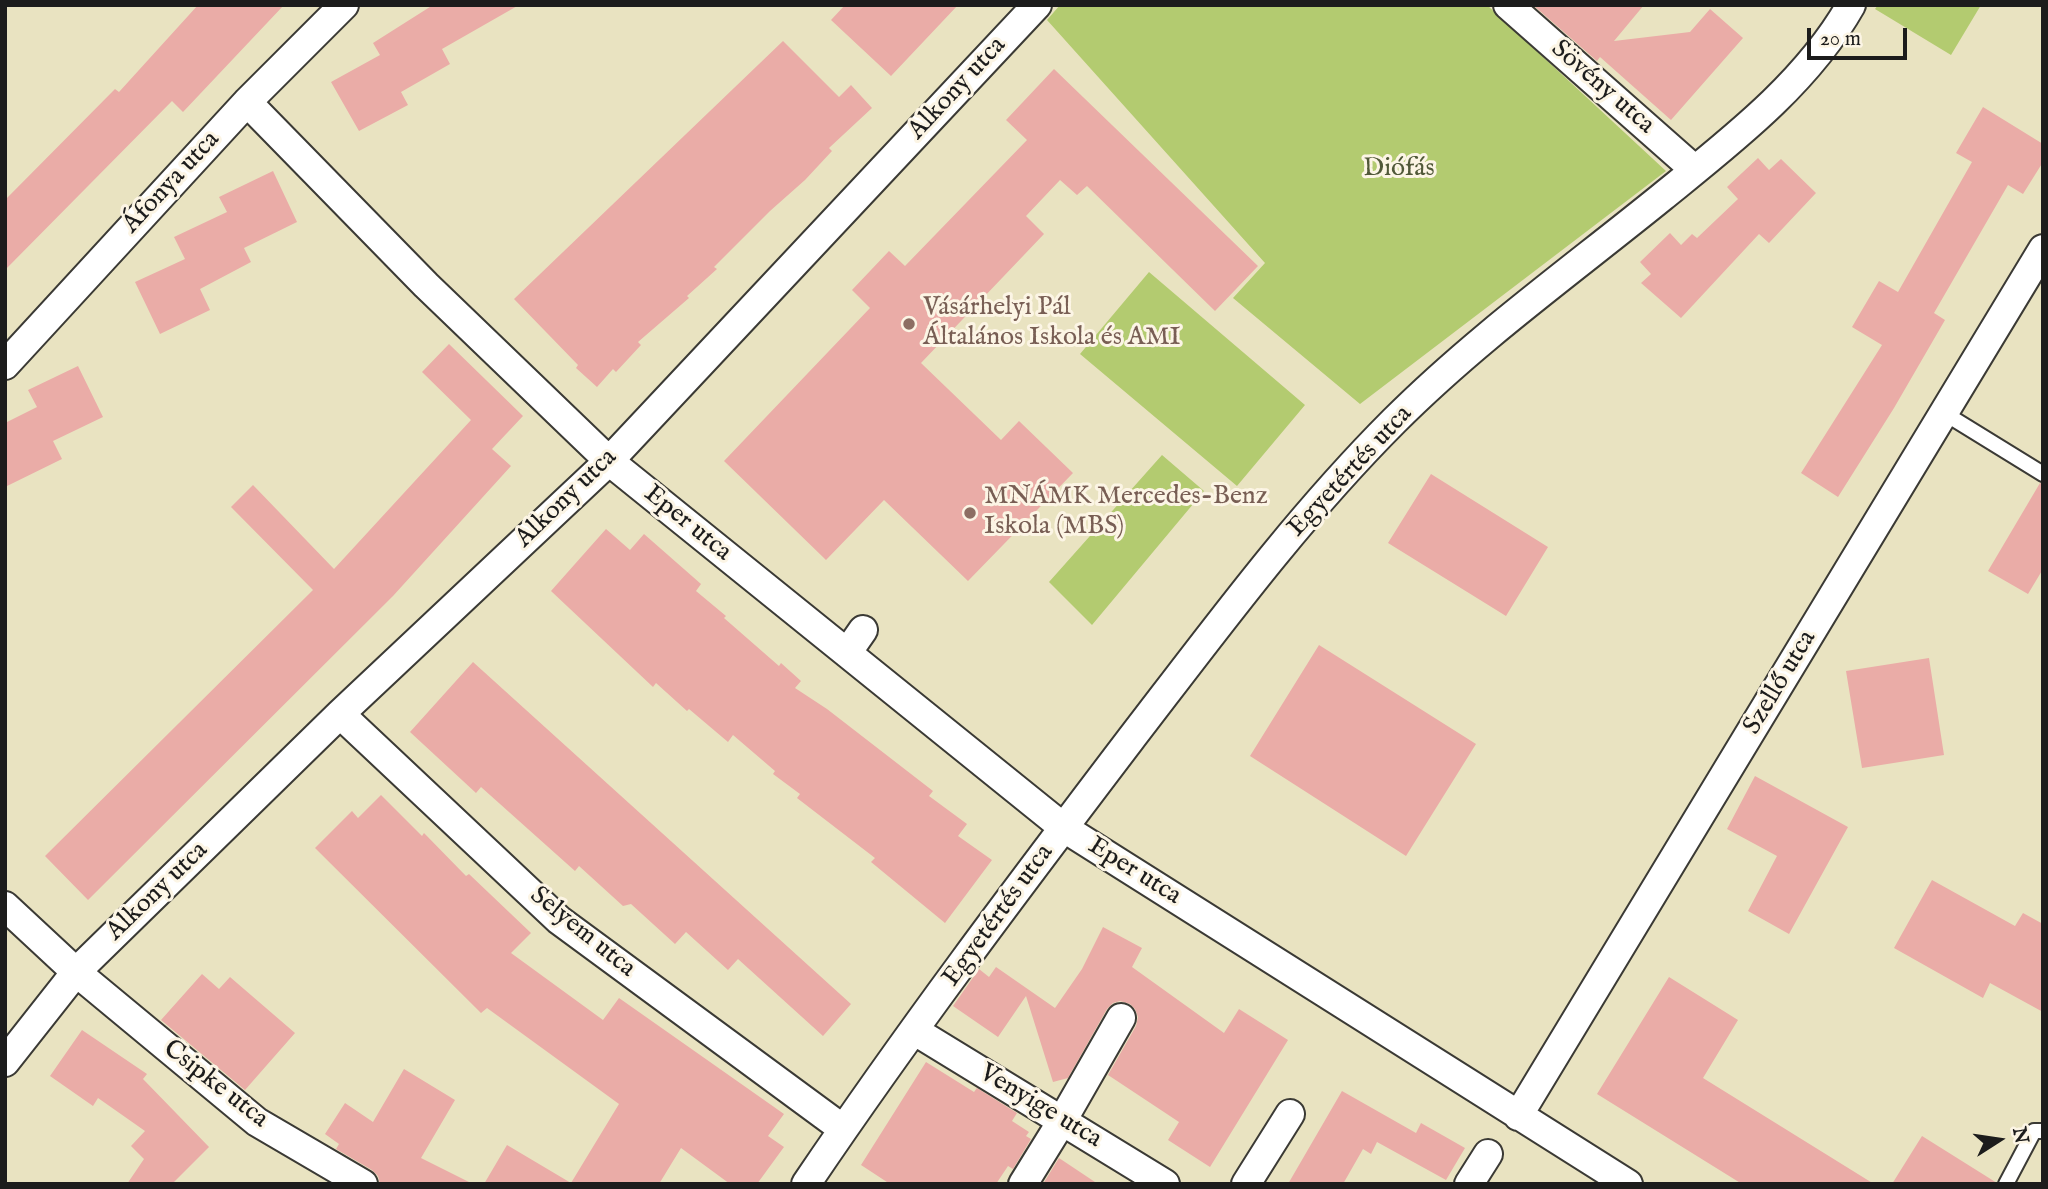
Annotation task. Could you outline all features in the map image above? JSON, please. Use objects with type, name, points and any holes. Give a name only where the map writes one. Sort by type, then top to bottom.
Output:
[{"type":"street","name":"Áfonya utca","points":[[5,365],[247,102],[344,5]]},
{"type":"street","name":"Alkony utca","points":[[5,1062],[76,972],[341,713],[608,461],[1037,5]]},
{"type":"street","name":"Sövény utca","points":[[1508,5],[1695,170]]},
{"type":"street","name":"Egyetértés utca","points":[[806,1184],[842,1129],[1063,828],[1245,590],[1315,507],[1394,421],[1474,349],[1695,170],[1782,94],[1836,32],[1851,5]]},
{"type":"street","name":"Eper utca","points":[[247,102],[426,285],[608,461],[1063,828],[1628,1184]]},
{"type":"street","name":"Szellő utca","points":[[1518,1116],[2043,249]]},
{"type":"street","points":[[847,653],[863,630]]},
{"type":"street","name":"Selyem utca","points":[[341,713],[559,920],[842,1129]]},
{"type":"street","name":"Csipke utca","points":[[5,906],[76,972],[257,1122],[363,1184]]},
{"type":"street","points":[[1023,1184],[1121,1018]]},
{"type":"street","name":"Venyige utca","points":[[915,1031],[1165,1184]]},
{"type":"street","points":[[1246,1184],[1290,1114]]},
{"type":"street","points":[[1469,1184],[1488,1154]]},
{"type":"lane","points":[[1944,413],[2043,474]]},
{"type":"lane","points":[[2006,1184],[2034,1131],[2043,1130]]},
{"type":"green space","name":"Diófás","points":[[1060,5],[1487,5],[1666,171],[1360,404],[1233,298],[1265,263],[1047,20]]},
{"type":"green space","points":[[1878,5],[1981,5],[1951,55],[1875,9]]},
{"type":"green space","points":[[1149,272],[1305,405],[1237,486],[1080,354]]},
{"type":"green space","points":[[1162,455],[1204,491],[1092,625],[1049,582]]},
{"type":"building","points":[[198,5],[284,5],[183,112],[172,101],[5,270],[5,200],[115,89],[119,92]]},
{"type":"building","points":[[433,5],[519,5],[442,49],[450,64],[401,92],[408,105],[359,131],[331,82],[380,55],[373,43]]},
{"type":"building","points":[[845,5],[958,5],[891,76],[831,20]]},
{"type":"building","points":[[1533,5],[1644,5],[1614,41],[1690,32],[1710,9],[1743,38],[1671,120],[1600,57],[1597,61]]},
{"type":"building","points":[[783,41],[839,97],[851,85],[872,108],[829,148],[832,151],[805,180],[714,267],[717,269],[687,296],[689,298],[638,342],[641,345],[616,372],[613,369],[597,387],[576,368],[578,365],[514,299]]},
{"type":"building","points":[[1054,69],[1258,266],[1215,311],[1087,186],[1077,195],[1060,180],[1026,216],[1044,234],[921,363],[1001,440],[1019,421],[1073,473],[968,581],[884,500],[826,560],[724,461],[870,308],[852,290],[889,251],[905,266],[1027,140],[1006,120]]},
{"type":"building","points":[[1983,107],[2043,144],[2043,162],[2023,194],[2008,185],[1934,313],[1945,320],[1838,497],[1801,473],[1882,345],[1852,327],[1879,281],[1898,292],[1972,162],[1956,153]]},
{"type":"building","points":[[1758,158],[1769,170],[1781,159],[1816,193],[1769,243],[1759,234],[1681,318],[1641,283],[1651,274],[1640,262],[1670,233],[1681,245],[1692,234],[1697,238],[1738,199],[1727,187]]},
{"type":"building","points":[[273,171],[297,222],[244,248],[251,262],[200,289],[210,310],[160,334],[135,282],[185,259],[174,237],[227,212],[219,197]]},
{"type":"building","points":[[449,344],[523,416],[492,449],[511,466],[393,596],[88,900],[45,856],[313,590],[231,507],[253,485],[334,569],[471,420],[422,372]]},
{"type":"building","points":[[78,366],[103,417],[53,441],[62,459],[5,487],[5,423],[37,407],[28,390]]},
{"type":"building","points":[[1431,474],[1548,547],[1506,616],[1388,543]]},
{"type":"building","points":[[2040,483],[2043,484],[2043,569],[2028,594],[1988,571]]},
{"type":"building","points":[[606,529],[630,550],[644,534],[701,584],[696,591],[726,616],[724,618],[779,666],[781,663],[801,681],[795,688],[827,709],[933,791],[929,796],[967,824],[958,836],[992,860],[945,923],[871,862],[875,858],[797,798],[800,794],[773,774],[775,771],[733,735],[728,742],[656,683],[653,687],[551,591]]},
{"type":"building","points":[[1319,645],[1476,744],[1406,856],[1250,756]]},
{"type":"building","points":[[1929,658],[1944,755],[1862,768],[1846,671]]},
{"type":"building","points":[[473,662],[851,1004],[823,1036],[738,959],[728,970],[686,932],[675,944],[631,904],[623,906],[579,866],[575,871],[481,787],[476,793],[410,732]]},
{"type":"building","points":[[1755,776],[1848,827],[1789,934],[1748,911],[1777,856],[1727,829]]},
{"type":"building","points":[[381,795],[422,836],[424,833],[466,876],[469,874],[531,933],[511,953],[603,1020],[619,998],[784,1114],[768,1136],[784,1147],[757,1184],[730,1184],[681,1148],[659,1184],[484,1184],[507,1145],[571,1183],[619,1104],[487,1008],[481,1013],[315,848],[352,811],[358,818]]},
{"type":"building","points":[[1932,880],[2015,926],[2023,913],[2043,924],[2043,1012],[1990,983],[1983,998],[1894,948]]},
{"type":"building","points":[[1103,927],[1142,948],[1132,967],[1224,1033],[1239,1009],[1288,1040],[1210,1167],[1168,1140],[1179,1122],[1108,1075],[1136,1026],[1138,1017],[1130,1004],[1120,1001],[1107,1009],[1068,1078],[1053,1082],[1026,996],[998,1037],[953,1006],[979,969],[989,977],[996,967],[1055,1008],[1082,969]]},
{"type":"building","points":[[202,974],[219,989],[230,977],[295,1033],[245,1090],[161,1020]]},
{"type":"building","points":[[1669,977],[1738,1020],[1703,1078],[1874,1184],[1742,1184],[1597,1094]]},
{"type":"building","points":[[82,1030],[147,1074],[143,1079],[209,1147],[172,1184],[127,1184],[144,1159],[131,1146],[145,1131],[98,1098],[93,1106],[50,1076]]},
{"type":"building","points":[[926,1062],[974,1092],[977,1088],[1017,1113],[1012,1121],[1029,1132],[1026,1136],[1031,1139],[1013,1169],[1008,1166],[996,1184],[890,1184],[861,1165]]},
{"type":"building","points":[[404,1069],[455,1100],[421,1158],[473,1184],[380,1184],[378,1176],[372,1170],[336,1149],[339,1144],[325,1134],[345,1103],[373,1122]]},
{"type":"building","points":[[1342,1091],[1416,1133],[1421,1123],[1465,1148],[1446,1180],[1377,1142],[1371,1154],[1363,1149],[1343,1184],[1288,1184]]},
{"type":"building","points":[[1922,1136],[1997,1183],[1892,1184]]},
{"type":"building","points":[[1059,1158],[1098,1184],[1043,1184]]},
{"type":"place","name":"Vásárhelyi Pál Általános Iskola és AMI","points":[[909,324]]},
{"type":"place","name":"MNÁMK Mercedes-Benz Iskola (MBS)","points":[[970,513]]}]
